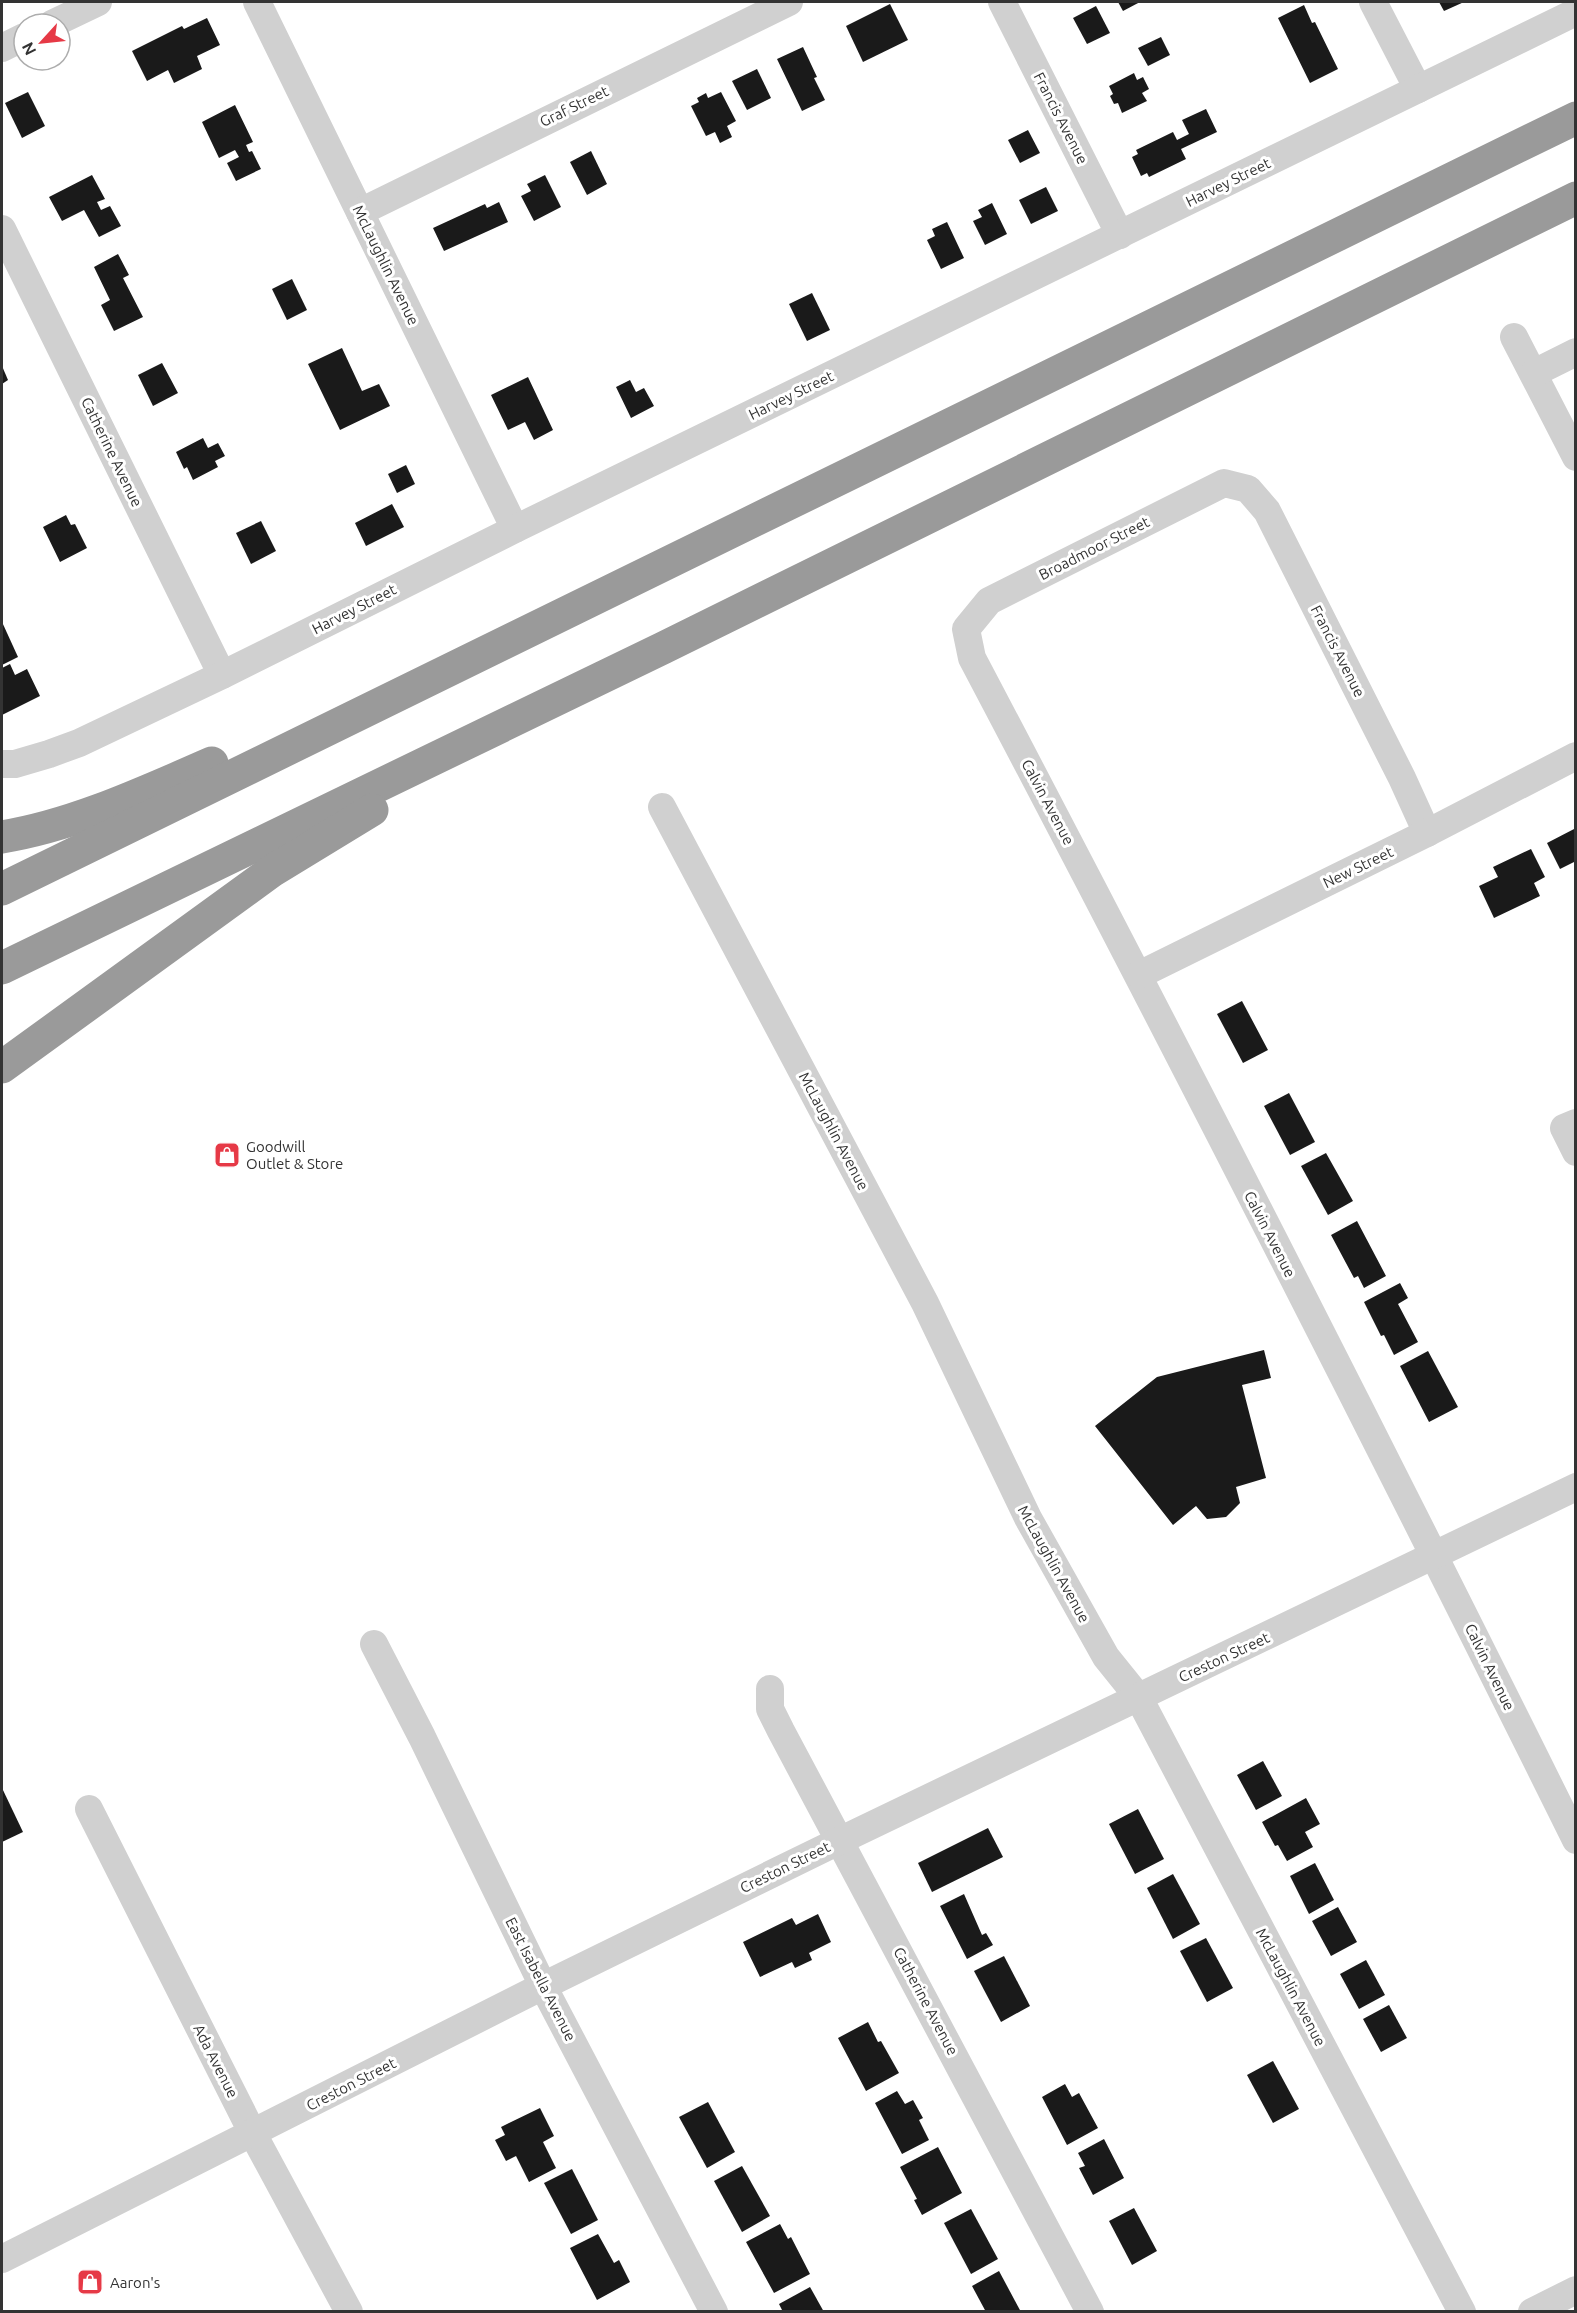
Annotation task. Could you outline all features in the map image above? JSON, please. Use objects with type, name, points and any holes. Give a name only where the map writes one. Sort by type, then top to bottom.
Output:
[{"type":"highway","points":[[2,889],[1575,118]]},
{"type":"highway","points":[[2,968],[547,704],[1575,198]]},
{"type":"highway","points":[[2,837],[33,832],[132,797],[245,749],[399,676],[516,637]]},
{"type":"highway","points":[[2,1067],[272,870],[547,704]]},
{"type":"street","points":[[72,14],[98,2]]},
{"type":"street","name":"McLaughlin Avenue","points":[[257,2],[515,529]]},
{"type":"street","name":"Graf Street","points":[[360,212],[789,2]]},
{"type":"street","name":"Francis Avenue","points":[[1002,2],[1120,235]]},
{"type":"street","points":[[1374,2],[1418,89]]},
{"type":"street","name":"Harvey Street","points":[[2,764],[15,764],[80,743],[1575,12]]},
{"type":"street","name":"Catherine Avenue","points":[[2,229],[222,675]]},
{"type":"street","points":[[1514,337],[1575,457]]},
{"type":"street","points":[[1534,374],[1575,352]]},
{"type":"street","name":"Broadmoor Street","points":[[966,629],[989,601],[1224,483],[1233,485]]},
{"type":"street","name":"Francis Avenue","points":[[1233,485],[1248,489],[1267,511],[1402,778],[1427,833]]},
{"type":"street","name":"Calvin Avenue","points":[[966,629],[972,658],[1139,975],[1255,1207],[1435,1556],[1575,1840]]},
{"type":"street","name":"New Street","points":[[1139,975],[1427,833],[1575,756]]},
{"type":"street","name":"McLaughlin Avenue","points":[[662,807],[925,1303],[1028,1518],[1106,1657],[1139,1698],[1462,2312]]},
{"type":"street","name":"Creston Street","points":[[2,2259],[543,1986],[1575,1487]]},
{"type":"street","name":"East Isabella Avenue","points":[[374,1644],[543,1986],[714,2312]]},
{"type":"street","name":"Catherine Avenue","points":[[770,1689],[770,1709],[1090,2312]]},
{"type":"street","name":"Ada Avenue","points":[[89,1809],[253,2134],[349,2312]]},
{"type":"street","points":[[1532,2312],[1575,2290]]},
{"type":"building","points":[[1118,2],[1140,2],[1123,11]]},
{"type":"building","points":[[1439,2],[1464,2],[1444,11]]},
{"type":"building","points":[[890,4],[908,40],[863,62],[846,26]]},
{"type":"building","points":[[1304,5],[1338,69],[1310,83],[1278,18]]},
{"type":"building","points":[[1096,6],[1110,33],[1087,44],[1073,18]]},
{"type":"building","points":[[207,18],[220,45],[197,56],[202,69],[174,83],[168,70],[147,81],[132,51],[182,26],[184,29]]},
{"type":"building","points":[[1161,37],[1170,55],[1148,66],[1138,48]]},
{"type":"building","points":[[803,47],[825,100],[802,111],[777,59]]},
{"type":"building","points":[[757,69],[771,98],[747,110],[732,81]]},
{"type":"building","points":[[1134,73],[1137,80],[1143,77],[1149,89],[1142,93],[1147,101],[1122,113],[1118,103],[1114,104],[1110,96],[1113,94],[1109,86]]},
{"type":"building","points":[[28,92],[45,126],[22,138],[5,103]]},
{"type":"building","points":[[721,92],[736,121],[727,126],[732,137],[720,143],[715,132],[706,136],[691,106],[699,102],[697,98],[706,93],[708,98]]},
{"type":"building","points":[[235,105],[253,142],[246,145],[249,152],[252,151],[261,169],[236,181],[227,163],[239,157],[235,150],[219,158],[202,122]]},
{"type":"building","points":[[1206,109],[1217,132],[1181,149],[1186,159],[1149,177],[1147,173],[1141,176],[1132,157],[1138,154],[1136,150],[1173,132],[1177,140],[1189,134],[1182,120]]},
{"type":"building","points":[[1028,130],[1040,153],[1020,163],[1008,140]]},
{"type":"building","points":[[591,151],[607,184],[587,195],[570,162]]},
{"type":"building","points":[[92,175],[105,199],[97,202],[101,210],[110,206],[121,226],[99,237],[84,210],[62,221],[49,197]]},
{"type":"building","points":[[545,175],[561,207],[534,221],[521,196],[531,191],[527,184]]},
{"type":"building","points":[[1046,187],[1058,211],[1031,224],[1019,200]]},
{"type":"building","points":[[499,202],[508,222],[444,251],[433,228],[485,204],[487,208]]},
{"type":"building","points":[[992,203],[1007,234],[985,245],[973,221],[982,217],[978,210]]},
{"type":"building","points":[[947,222],[964,258],[941,269],[927,240],[935,236],[932,229]]},
{"type":"building","points":[[118,254],[129,275],[123,278],[143,317],[114,331],[101,305],[110,300],[94,267]]},
{"type":"building","points":[[292,279],[307,310],[287,320],[272,289]]},
{"type":"building","points":[[812,293],[830,330],[807,341],[789,304]]},
{"type":"building","points":[[342,348],[362,391],[379,384],[390,406],[340,430],[308,364]]},
{"type":"building","points":[[162,363],[178,393],[153,406],[138,375]]},
{"type":"building","points":[[2,366],[8,380],[2,384]]},
{"type":"building","points":[[528,377],[553,430],[534,440],[525,422],[508,430],[491,395]]},
{"type":"building","points":[[630,380],[636,392],[644,388],[654,406],[631,418],[616,387]]},
{"type":"building","points":[[203,438],[208,448],[218,443],[225,456],[215,461],[218,467],[193,480],[187,467],[184,469],[176,452]]},
{"type":"building","points":[[406,465],[415,484],[397,493],[388,474]]},
{"type":"building","points":[[392,504],[404,527],[366,546],[355,523]]},
{"type":"building","points":[[66,515],[71,525],[75,524],[87,548],[60,562],[43,527]]},
{"type":"building","points":[[261,521],[276,551],[251,564],[236,533]]},
{"type":"building","points":[[2,622],[18,657],[2,665]]},
{"type":"building","points":[[10,664],[15,675],[27,669],[40,696],[2,715],[2,668]]},
{"type":"building","points":[[1576,828],[1576,861],[1560,869],[1547,843]]},
{"type":"building","points":[[1531,849],[1545,877],[1534,883],[1540,896],[1494,918],[1479,886],[1498,877],[1493,867]]},
{"type":"building","points":[[1242,1001],[1268,1050],[1243,1063],[1217,1014]]},
{"type":"building","points":[[1289,1093],[1315,1142],[1290,1155],[1264,1106]]},
{"type":"building","points":[[1326,1153],[1353,1201],[1328,1215],[1301,1166]]},
{"type":"building","points":[[1357,1221],[1386,1276],[1364,1288],[1358,1276],[1354,1278],[1331,1235]]},
{"type":"building","points":[[1400,1283],[1408,1298],[1398,1304],[1418,1342],[1394,1355],[1384,1335],[1381,1336],[1364,1302]]},
{"type":"building","points":[[1264,1350],[1271,1378],[1242,1385],[1266,1478],[1236,1487],[1240,1503],[1226,1517],[1207,1519],[1196,1506],[1173,1525],[1095,1426],[1157,1377]]},
{"type":"building","points":[[1428,1351],[1458,1407],[1429,1422],[1400,1366]]},
{"type":"building","points":[[1263,1761],[1282,1796],[1256,1810],[1237,1775]]},
{"type":"building","points":[[2,1788],[23,1832],[2,1842]]},
{"type":"building","points":[[1306,1798],[1320,1824],[1305,1832],[1313,1847],[1287,1861],[1278,1845],[1275,1846],[1262,1822]]},
{"type":"building","points":[[1138,1809],[1164,1859],[1135,1874],[1109,1824]]},
{"type":"building","points":[[988,1828],[1003,1857],[932,1892],[918,1863]]},
{"type":"building","points":[[1315,1863],[1334,1900],[1309,1914],[1290,1876]]},
{"type":"building","points":[[1173,1874],[1200,1924],[1173,1939],[1147,1888]]},
{"type":"building","points":[[964,1894],[982,1935],[986,1933],[993,1945],[967,1959],[940,1906]]},
{"type":"building","points":[[1338,1907],[1357,1942],[1331,1956],[1312,1921]]},
{"type":"building","points":[[818,1914],[831,1942],[809,1953],[812,1960],[795,1968],[792,1962],[760,1977],[743,1942],[792,1918],[796,1925]]},
{"type":"building","points":[[1206,1938],[1233,1988],[1207,2002],[1180,1951]]},
{"type":"building","points":[[1004,1956],[1030,2006],[1001,2022],[974,1971]]},
{"type":"building","points":[[1366,1960],[1385,1995],[1359,2009],[1340,1974]]},
{"type":"building","points":[[1389,2005],[1407,2038],[1381,2052],[1363,2019]]},
{"type":"building","points":[[868,2022],[878,2042],[881,2041],[899,2073],[866,2091],[838,2038]]},
{"type":"building","points":[[1273,2061],[1299,2109],[1273,2123],[1247,2075]]},
{"type":"building","points":[[1065,2084],[1072,2097],[1079,2093],[1098,2128],[1067,2145],[1042,2097]]},
{"type":"building","points":[[897,2091],[905,2104],[913,2100],[923,2118],[919,2120],[929,2140],[902,2154],[875,2103]]},
{"type":"building","points":[[708,2102],[735,2152],[707,2168],[679,2117]]},
{"type":"building","points":[[540,2108],[554,2136],[543,2142],[556,2168],[529,2182],[516,2156],[506,2161],[495,2140],[505,2135],[501,2127]]},
{"type":"building","points":[[1104,2139],[1124,2178],[1093,2195],[1079,2168],[1085,2166],[1078,2153]]},
{"type":"building","points":[[938,2147],[962,2193],[922,2215],[914,2200],[917,2199],[900,2167]]},
{"type":"building","points":[[742,2166],[770,2216],[742,2232],[714,2181]]},
{"type":"building","points":[[572,2169],[598,2220],[571,2234],[544,2183]]},
{"type":"building","points":[[1134,2208],[1157,2251],[1132,2265],[1109,2221]]},
{"type":"building","points":[[971,2209],[998,2259],[971,2274],[944,2223]]},
{"type":"building","points":[[780,2224],[788,2239],[791,2237],[810,2274],[774,2293],[746,2242]]},
{"type":"building","points":[[598,2234],[614,2263],[619,2260],[630,2282],[597,2300],[570,2248]]},
{"type":"building","points":[[999,2271],[1021,2312],[986,2312],[972,2286]]},
{"type":"building","points":[[810,2287],[824,2312],[783,2312],[779,2304]]},
{"type":"place","name":"Goodwill Outlet & Store","points":[[227,1155]]},
{"type":"place","name":"Aaron's","points":[[90,2282]]}]
